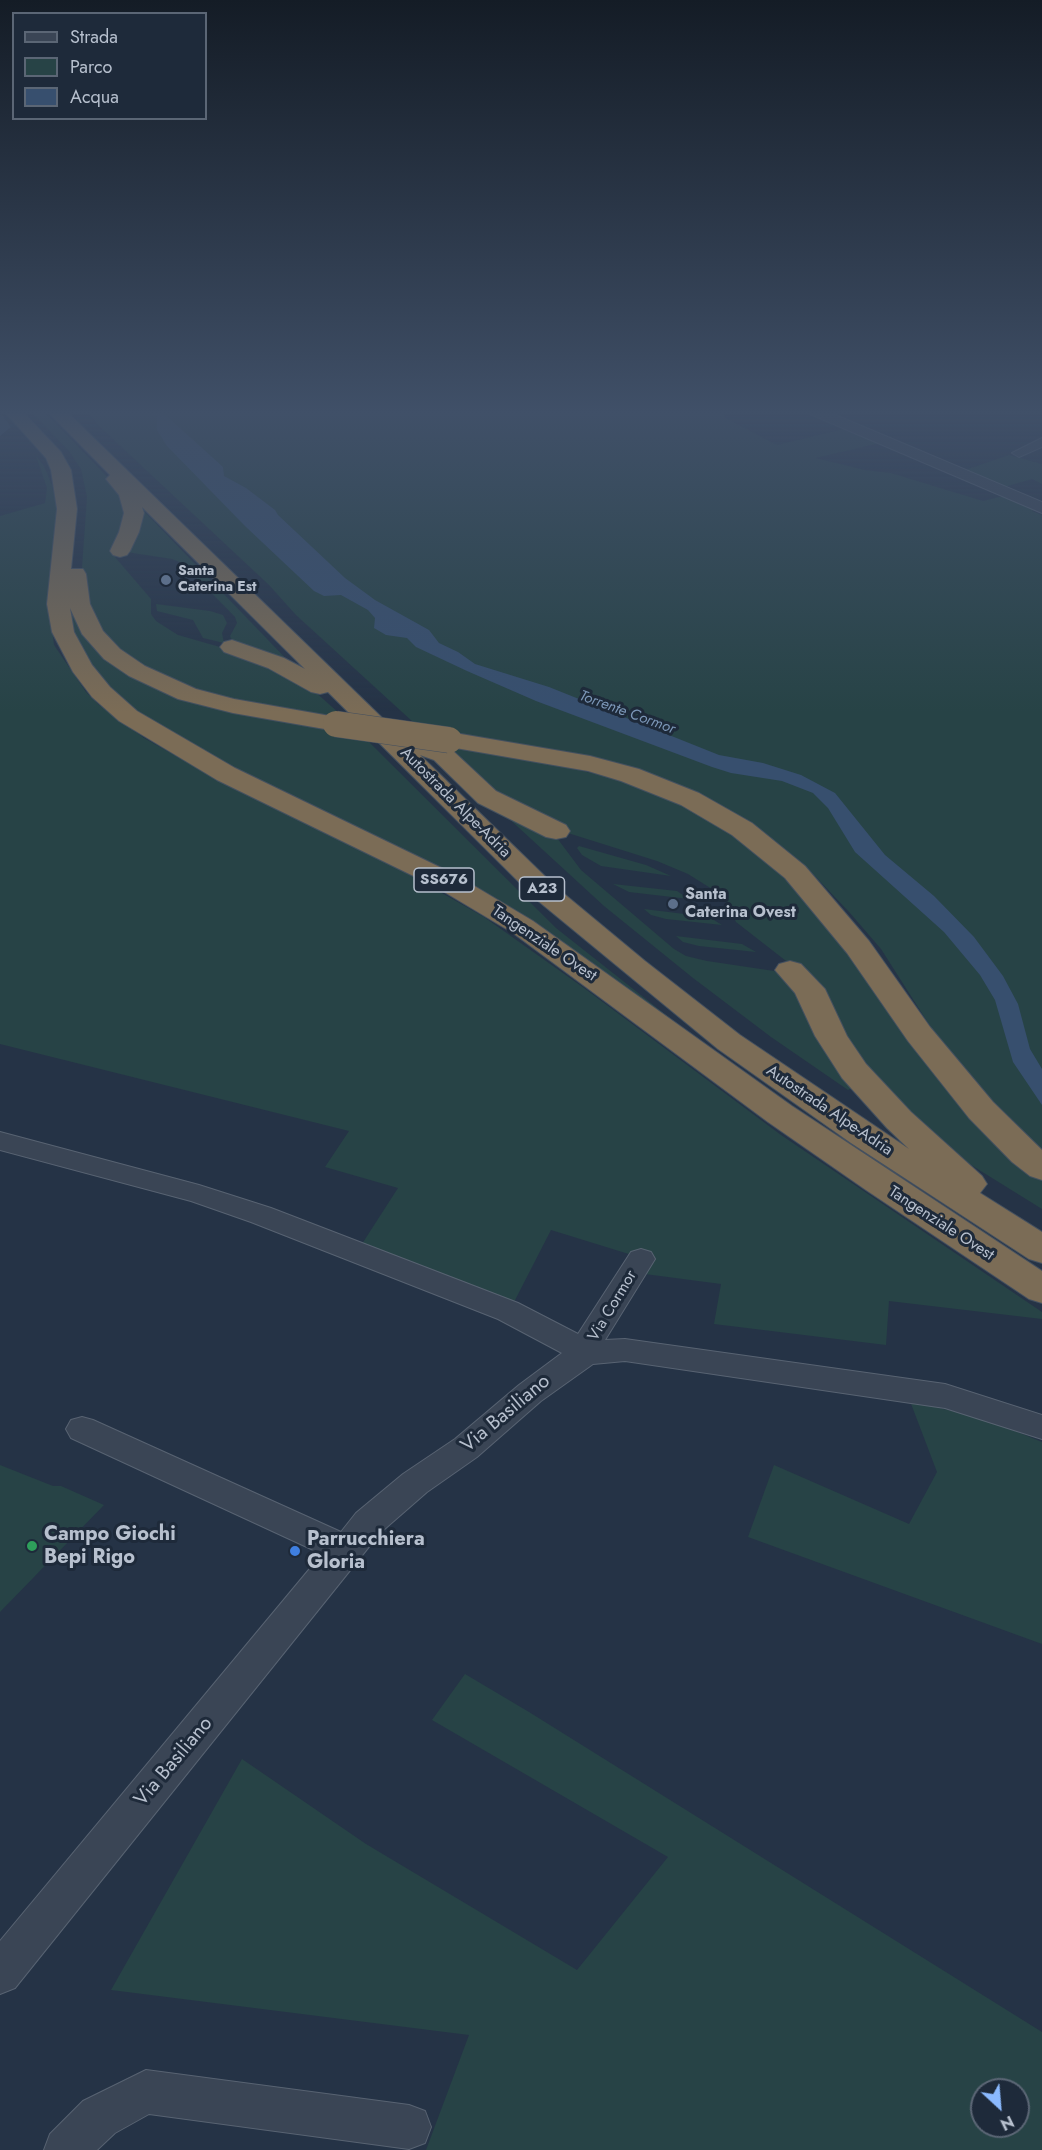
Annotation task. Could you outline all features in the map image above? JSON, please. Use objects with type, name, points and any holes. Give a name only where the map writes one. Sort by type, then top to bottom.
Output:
[{"type":"highway","name":"Tangenziale Ovest","points":[[67,511],[58,604],[63,632],[81,667],[101,692],[128,716],[164,740],[226,774],[446,880],[523,927],[800,1128],[1042,1289]]},
{"type":"highway","points":[[82,511],[74,578],[84,618],[93,634],[112,654],[137,671],[186,694],[233,706],[590,764],[630,776],[690,799],[752,836],[795,872],[858,947],[919,1034],[981,1110],[1024,1154],[1042,1168]]},
{"type":"highway","points":[[120,551],[131,525],[132,511]]},
{"type":"highway","name":"Autostrada Alpe-Adria","points":[[161,511],[414,752],[648,957],[808,1076],[969,1184],[1042,1229]]},
{"type":"highway","name":"Autostrada Alpe-Adria","points":[[173,511],[414,752],[547,894],[720,1035],[863,1135],[1042,1250]]},
{"type":"highway","points":[[232,647],[267,659],[311,681],[325,691],[379,742],[414,752],[443,755],[487,797],[556,831]]},
{"type":"highway","points":[[790,970],[809,989],[831,1036],[854,1071],[899,1120],[969,1184]]},
{"type":"street","points":[[0,1141],[199,1194],[261,1215],[508,1311],[588,1353],[641,1351],[909,1389],[945,1396],[1042,1427]]},
{"type":"street","name":"Via Cormor","points":[[588,1353],[590,1339],[641,1259]]},
{"type":"street","name":"Via Basiliano","points":[[0,1973],[368,1524],[415,1483],[466,1448],[562,1367],[588,1353]]},
{"type":"street","points":[[82,1429],[347,1550]]},
{"type":"street","points":[[66,2150],[99,2117],[146,2092],[409,2127]]},
{"type":"green space","points":[[16,511],[57,511],[48,597],[54,645],[86,692],[98,704],[144,738],[208,774],[370,852],[484,917],[584,988],[781,1135],[1042,1312],[1042,1319],[889,1301],[886,1345],[714,1324],[721,1284],[622,1271],[632,1255],[551,1230],[512,1306],[360,1247],[398,1188],[325,1167],[349,1131],[0,1044],[0,516]]},
{"type":"green space","points":[[86,511],[127,511],[115,557],[151,599],[151,614],[156,621],[178,635],[248,655],[312,689],[350,723],[198,694],[132,662],[94,624],[81,581]]},
{"type":"green space","points":[[141,511],[144,511],[295,668],[233,643],[230,636],[237,623],[235,617],[182,563],[172,559],[126,552]]},
{"type":"green space","points":[[190,511],[1033,511],[1042,515],[1042,1154],[1018,1132],[944,1048],[881,949],[812,873],[777,843],[737,816],[694,795],[425,733],[296,615],[269,585]]},
{"type":"green space","points":[[66,583],[87,637],[226,711],[362,735],[556,928],[737,1071],[544,937],[292,801],[131,710],[94,672],[72,629]]},
{"type":"green space","points":[[156,604],[210,611],[223,615],[227,623],[222,633],[224,643],[203,638],[193,620],[157,611]]},
{"type":"green space","points":[[435,745],[558,765],[616,779],[663,796],[723,826],[773,864],[815,907],[1042,1179],[1042,1209],[955,1155],[892,1105],[804,975],[736,922],[726,902],[712,889],[688,874],[657,861],[571,834],[528,816]]},
{"type":"green space","points":[[506,816],[557,838],[581,870],[674,949],[686,956],[774,971],[791,980],[856,1086],[848,1090],[771,1037],[693,978],[604,906]]},
{"type":"green space","points":[[579,846],[646,865],[671,876],[601,866],[582,855],[577,848]]},
{"type":"green space","points":[[613,884],[677,891],[689,899],[629,892]]},
{"type":"green space","points":[[644,909],[709,917],[722,925],[666,919],[651,915]]},
{"type":"green space","points":[[676,936],[742,944],[756,952],[699,946],[683,942]]},
{"type":"green space","points":[[910,1401],[986,1419],[1042,1442],[1042,1644],[748,1537],[774,1465],[909,1524],[937,1472]]},
{"type":"green space","name":"Campo Giochi Bepi Rigo","points":[[0,1465],[53,1486],[61,1486],[104,1505],[0,1612]]},
{"type":"green space","points":[[465,1674],[1042,2032],[1042,2150],[426,2150],[469,2035],[111,1990],[242,1759],[366,1844],[577,1970],[668,1857],[432,1720]]},
{"type":"water","points":[[231,511],[276,511],[345,578],[375,600],[429,630],[439,643],[475,664],[549,687],[719,755],[763,763],[801,775],[835,793],[885,855],[934,896],[974,937],[1003,976],[1018,1004],[1030,1049],[1042,1069],[1042,1105],[1013,1062],[995,1000],[980,975],[944,932],[855,852],[828,808],[813,793],[782,781],[731,773],[712,767],[536,701],[416,647],[407,638],[386,635],[374,628],[375,618],[368,610],[341,595],[324,596],[314,591]]},
{"type":"place","name":"Santa Caterina Est","points":[[166,580]]},
{"type":"place","name":"Santa Caterina Ovest","points":[[673,904]]},
{"type":"place","name":"Campo Giochi Bepi Rigo","points":[[32,1546]]},
{"type":"place","name":"Parrucchiera Gloria","points":[[295,1551]]},
{"type":"water label","name":"Torrente Cormor","points":[[627,713]]}]
